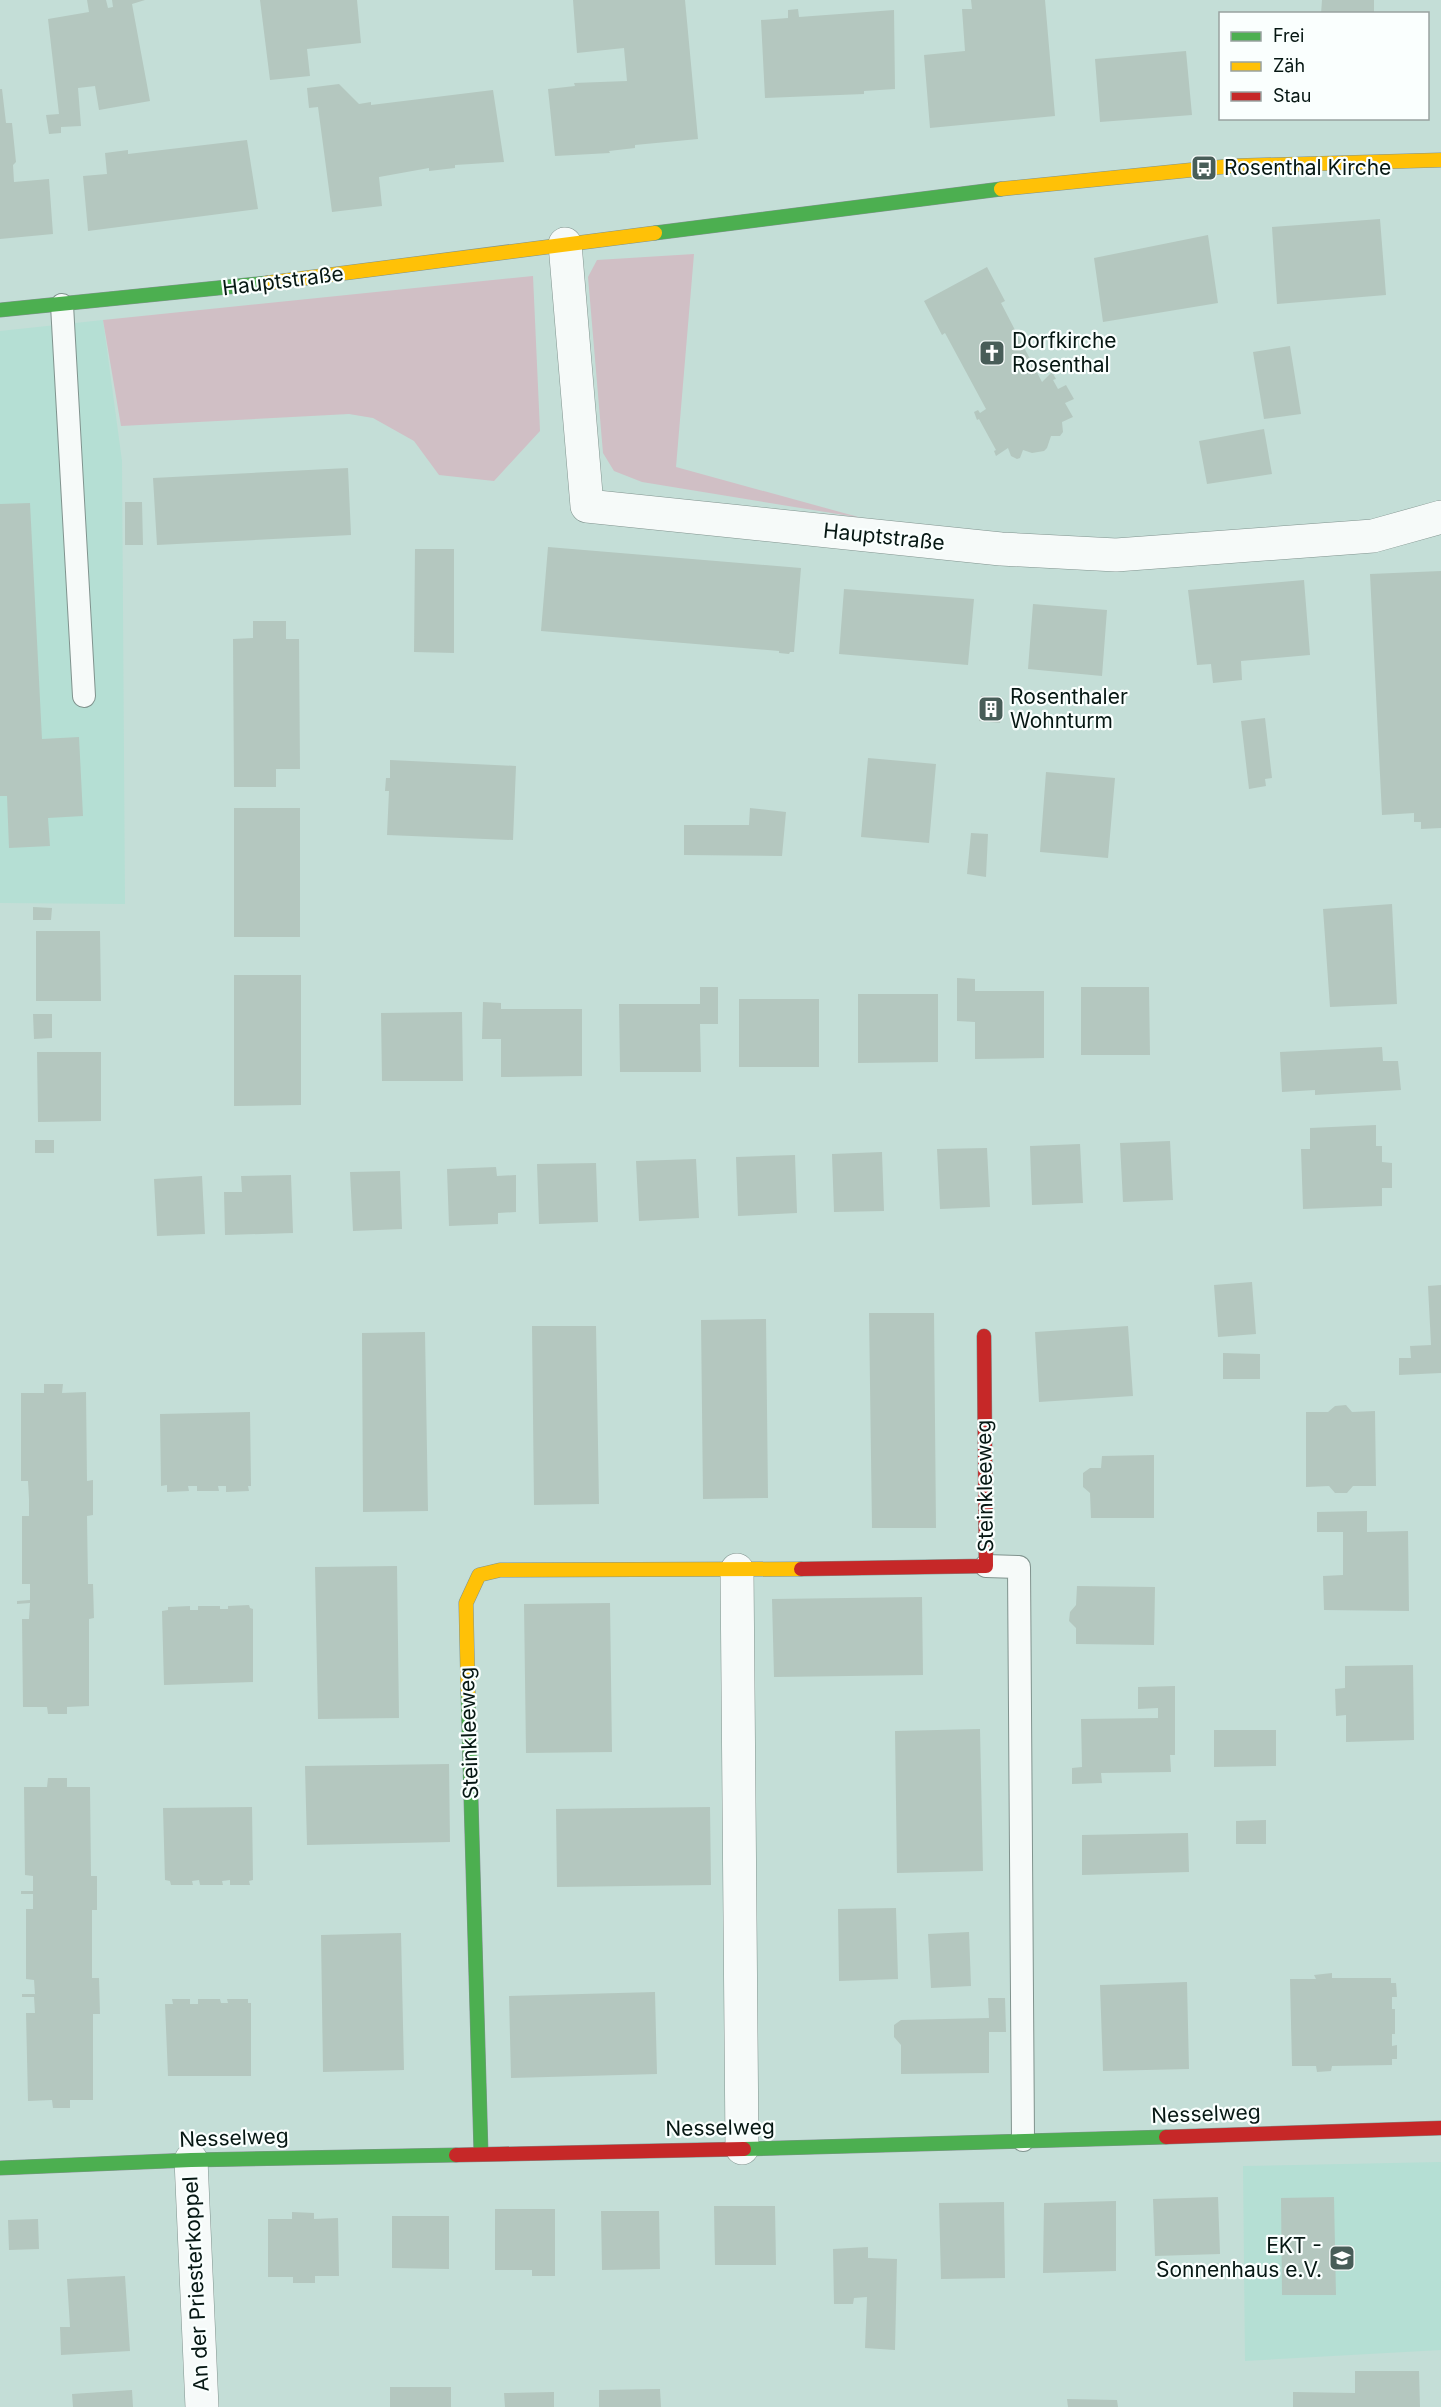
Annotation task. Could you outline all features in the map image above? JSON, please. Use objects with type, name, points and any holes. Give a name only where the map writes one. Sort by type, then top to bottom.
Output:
[{"type":"street","name":"Hauptstraße","points":[[0,310],[306,278],[1060,181],[1204,168],[1354,161],[1441,160]]},
{"type":"street","name":"Hauptstraße","points":[[565,244],[587,506],[1001,549],[1116,555],[1373,536],[1441,517]]},
{"type":"street","name":"Steinkleeweg","points":[[481,2153],[466,1603],[479,1575],[500,1570],[737,1570],[986,1566],[984,1336]]},
{"type":"street","points":[[737,1570],[742,2148]]},
{"type":"street","name":"Nesselweg","points":[[0,2168],[191,2160],[569,2153],[1441,2128]]},
{"type":"street","name":"An der Priesterkoppel","points":[[191,2160],[202,2407]]},
{"type":"lane","points":[[62,305],[84,696]]},
{"type":"lane","points":[[986,1566],[1019,1567],[1023,2140]]},
{"type":"shaded area","points":[[694,254],[676,467],[862,518],[642,482],[614,471],[603,453],[588,277],[597,260]]},
{"type":"shaded area","points":[[533,276],[540,431],[494,481],[439,475],[414,441],[373,418],[349,414],[121,426],[103,320]]},
{"type":"shaded area","points":[[103,320],[122,461],[125,904],[0,903],[0,331]]},
{"type":"shaded area","name":"EKT - Sonnenhaus e.V.","points":[[1441,2162],[1441,2350],[1245,2361],[1243,2166]]},
{"type":"building","points":[[87,0],[106,0],[108,8],[113,7],[112,0],[145,0],[132,4],[150,101],[99,110],[95,86],[78,88],[81,126],[61,127],[61,133],[49,134],[46,115],[59,114],[48,19],[89,12]]},
{"type":"building","points":[[260,0],[357,0],[361,43],[307,49],[310,76],[270,80]]},
{"type":"building","points":[[573,0],[685,0],[698,139],[635,145],[635,148],[609,151],[610,153],[555,156],[548,89],[575,86],[574,83],[627,81],[624,48],[577,53]]},
{"type":"building","points":[[971,0],[1045,0],[1055,116],[930,128],[924,55],[965,51],[962,9],[972,9]]},
{"type":"building","points":[[1322,0],[1374,0],[1374,12],[1321,12]]},
{"type":"building","points":[[798,9],[799,17],[894,10],[895,89],[864,91],[864,94],[765,98],[761,20],[788,18],[788,10]]},
{"type":"building","points":[[1186,51],[1192,115],[1100,122],[1095,59]]},
{"type":"building","points":[[339,84],[359,104],[371,102],[371,105],[493,90],[504,162],[455,165],[455,168],[429,171],[429,168],[379,177],[382,206],[332,212],[318,107],[309,108],[307,88]]},
{"type":"building","points":[[0,89],[2,89],[6,123],[12,123],[16,162],[13,165],[14,182],[49,179],[53,234],[0,239]]},
{"type":"building","points":[[247,140],[258,209],[88,231],[83,176],[107,174],[105,153],[128,150],[128,154]]},
{"type":"building","points":[[1380,219],[1386,295],[1277,304],[1272,227]]},
{"type":"building","points":[[1208,235],[1218,303],[1103,322],[1094,258]]},
{"type":"building","name":"Dorfkirche Rosenthal","points":[[987,267],[1005,301],[1001,303],[1042,382],[1052,372],[1058,389],[1066,385],[1074,399],[1065,403],[1073,417],[1062,422],[1063,432],[1060,436],[1051,436],[1044,451],[1032,453],[1023,450],[1020,458],[1017,459],[1011,456],[1008,448],[996,456],[994,451],[996,450],[974,412],[978,410],[980,413],[986,409],[945,333],[942,335],[924,301]]},
{"type":"building","points":[[1290,346],[1301,414],[1264,419],[1253,352]]},
{"type":"building","points":[[1264,429],[1272,474],[1207,484],[1199,441]]},
{"type":"building","points":[[348,468],[351,535],[157,545],[153,478]]},
{"type":"building","points":[[125,502],[142,502],[143,545],[125,545]]},
{"type":"building","points":[[30,503],[42,739],[79,737],[83,816],[48,818],[50,846],[9,848],[7,796],[0,796],[0,504]]},
{"type":"building","points":[[548,547],[801,568],[794,652],[789,654],[779,653],[779,651],[541,631]]},
{"type":"building","points":[[415,549],[454,549],[454,653],[414,652]]},
{"type":"building","points":[[1441,571],[1441,828],[1421,829],[1421,822],[1414,822],[1414,813],[1382,815],[1370,574]]},
{"type":"building","points":[[1304,580],[1310,655],[1241,661],[1242,680],[1213,683],[1211,664],[1197,665],[1188,590]]},
{"type":"building","points":[[844,589],[974,599],[968,665],[839,654]]},
{"type":"building","points":[[1033,604],[1107,610],[1102,676],[1028,669]]},
{"type":"building","points":[[253,621],[286,621],[286,639],[299,639],[300,769],[276,769],[276,787],[234,787],[233,639],[253,638]]},
{"type":"building","name":"Rosenthaler Wohnturm","points":[[981,696],[1003,698],[1000,723],[979,721]]},
{"type":"building","points":[[1265,718],[1272,778],[1265,779],[1266,786],[1249,789],[1241,721]]},
{"type":"building","points":[[868,758],[936,764],[929,843],[861,837]]},
{"type":"building","points":[[390,760],[516,766],[513,840],[387,835],[389,791],[385,791],[386,778],[390,778]]},
{"type":"building","points":[[1046,772],[1115,778],[1108,858],[1040,852]]},
{"type":"building","points":[[234,808],[300,808],[300,937],[234,937]]},
{"type":"building","points":[[750,808],[786,812],[782,856],[684,855],[684,825],[749,825]]},
{"type":"building","points":[[971,833],[988,834],[986,877],[967,874]]},
{"type":"building","points":[[1392,904],[1397,1004],[1330,1007],[1323,909]]},
{"type":"building","points":[[33,907],[52,908],[51,920],[33,920]]},
{"type":"building","points":[[36,931],[100,931],[101,1001],[36,1001]]},
{"type":"building","points":[[234,975],[301,975],[301,1105],[234,1106]]},
{"type":"building","points":[[957,978],[975,979],[975,991],[1044,991],[1044,1058],[975,1059],[975,1022],[957,1021]]},
{"type":"building","points":[[700,987],[718,987],[718,1024],[700,1024],[701,1072],[620,1072],[619,1004],[700,1004]]},
{"type":"building","points":[[1081,987],[1149,987],[1150,1055],[1081,1055]]},
{"type":"building","points":[[858,994],[938,994],[938,1062],[858,1063]]},
{"type":"building","points":[[739,999],[819,999],[819,1067],[739,1067]]},
{"type":"building","points":[[483,1002],[501,1003],[501,1009],[582,1009],[582,1076],[501,1077],[501,1039],[482,1039]]},
{"type":"building","points":[[462,1012],[463,1081],[382,1081],[381,1013]]},
{"type":"building","points":[[33,1014],[52,1014],[52,1038],[34,1039]]},
{"type":"building","points":[[1382,1047],[1383,1061],[1398,1061],[1401,1090],[1315,1095],[1315,1090],[1282,1092],[1280,1052]]},
{"type":"building","points":[[37,1052],[101,1052],[101,1121],[38,1122]]},
{"type":"building","points":[[1376,1125],[1376,1146],[1382,1146],[1382,1162],[1392,1163],[1392,1188],[1382,1188],[1382,1206],[1303,1209],[1301,1149],[1310,1149],[1310,1128]]},
{"type":"building","points":[[35,1140],[54,1140],[54,1153],[35,1153]]},
{"type":"building","points":[[1170,1141],[1173,1200],[1123,1202],[1120,1143]]},
{"type":"building","points":[[1080,1144],[1083,1203],[1032,1205],[1030,1146]]},
{"type":"building","points":[[987,1148],[990,1207],[940,1209],[937,1149]]},
{"type":"building","points":[[882,1152],[884,1211],[834,1212],[832,1154]]},
{"type":"building","points":[[795,1155],[797,1213],[738,1216],[736,1157]]},
{"type":"building","points":[[696,1159],[699,1218],[639,1221],[636,1161]]},
{"type":"building","points":[[596,1163],[598,1222],[539,1224],[537,1164]]},
{"type":"building","points":[[496,1167],[497,1176],[516,1175],[516,1212],[498,1213],[498,1224],[449,1226],[447,1169]]},
{"type":"building","points":[[400,1171],[402,1229],[353,1231],[350,1172]]},
{"type":"building","points":[[291,1175],[293,1233],[225,1235],[224,1192],[242,1192],[241,1176]]},
{"type":"building","points":[[202,1176],[205,1234],[157,1236],[154,1179]]},
{"type":"building","points":[[1252,1282],[1256,1334],[1218,1337],[1214,1285]]},
{"type":"building","points":[[1441,1285],[1441,1373],[1399,1375],[1399,1358],[1411,1358],[1410,1346],[1431,1345],[1428,1286]]},
{"type":"building","points":[[869,1313],[934,1313],[936,1528],[872,1528]]},
{"type":"building","points":[[766,1319],[768,1498],[703,1499],[701,1320]]},
{"type":"building","points":[[532,1326],[596,1326],[599,1504],[534,1505]]},
{"type":"building","points":[[1128,1326],[1133,1396],[1039,1402],[1035,1332]]},
{"type":"building","points":[[425,1332],[428,1511],[363,1512],[362,1333]]},
{"type":"building","points":[[1223,1353],[1260,1354],[1260,1379],[1223,1379]]},
{"type":"building","points":[[44,1384],[63,1384],[62,1393],[86,1392],[87,1481],[93,1480],[93,1515],[87,1516],[88,1584],[93,1584],[94,1618],[89,1619],[89,1706],[67,1707],[67,1714],[48,1714],[47,1707],[23,1707],[22,1619],[29,1619],[30,1603],[17,1604],[17,1601],[30,1600],[30,1584],[22,1584],[22,1516],[29,1516],[29,1499],[28,1481],[21,1481],[21,1393],[44,1393]]},
{"type":"building","points":[[1346,1405],[1352,1412],[1375,1411],[1376,1486],[1353,1486],[1347,1493],[1335,1493],[1329,1486],[1306,1487],[1306,1412],[1328,1412],[1335,1406]]},
{"type":"building","points":[[250,1412],[251,1486],[248,1486],[249,1491],[226,1492],[226,1486],[218,1486],[219,1491],[197,1491],[197,1486],[188,1486],[189,1491],[167,1492],[167,1485],[161,1486],[160,1414]]},
{"type":"building","points":[[1154,1455],[1154,1518],[1091,1518],[1090,1493],[1083,1487],[1083,1473],[1090,1468],[1101,1468],[1102,1456]]},
{"type":"building","points":[[1367,1511],[1367,1532],[1408,1531],[1409,1611],[1324,1610],[1323,1576],[1343,1575],[1343,1532],[1317,1532],[1317,1512]]},
{"type":"building","points":[[397,1566],[399,1718],[318,1719],[315,1567]]},
{"type":"building","points":[[1077,1586],[1155,1587],[1154,1645],[1076,1644],[1076,1628],[1069,1621],[1070,1612],[1076,1605]]},
{"type":"building","points":[[922,1597],[923,1675],[774,1677],[772,1599]]},
{"type":"building","points":[[610,1603],[612,1752],[526,1753],[524,1604]]},
{"type":"building","points":[[249,1605],[253,1609],[253,1682],[164,1685],[162,1611],[168,1610],[168,1607],[190,1606],[190,1610],[198,1610],[198,1606],[220,1606],[220,1609],[228,1609],[228,1606]]},
{"type":"building","points":[[1413,1665],[1414,1740],[1346,1742],[1346,1715],[1336,1716],[1335,1689],[1345,1688],[1345,1666]]},
{"type":"building","points":[[1175,1686],[1175,1755],[1170,1755],[1171,1772],[1101,1773],[1102,1783],[1072,1784],[1072,1768],[1082,1767],[1081,1719],[1158,1718],[1158,1708],[1138,1709],[1138,1687]]},
{"type":"building","points":[[980,1729],[983,1871],[897,1873],[895,1731]]},
{"type":"building","points":[[1214,1730],[1276,1730],[1276,1766],[1214,1767]]},
{"type":"building","points":[[449,1764],[450,1842],[307,1845],[305,1766]]},
{"type":"building","points":[[48,1778],[67,1778],[67,1787],[90,1787],[91,1876],[97,1876],[97,1910],[92,1910],[92,1978],[99,1978],[100,2014],[93,2014],[93,2100],[70,2100],[70,2108],[53,2108],[52,2100],[28,2101],[26,2013],[35,2013],[34,1997],[22,1997],[22,1994],[35,1994],[34,1980],[26,1979],[26,1909],[33,1909],[33,1894],[21,1894],[21,1891],[33,1891],[33,1876],[25,1875],[24,1787],[47,1787]]},
{"type":"building","points":[[252,1807],[253,1880],[249,1881],[250,1885],[230,1885],[230,1880],[222,1881],[223,1885],[200,1885],[199,1880],[192,1881],[193,1885],[171,1885],[170,1881],[165,1880],[163,1808]]},
{"type":"building","points":[[710,1807],[711,1885],[557,1887],[556,1809]]},
{"type":"building","points":[[1266,1820],[1266,1844],[1236,1844],[1236,1821]]},
{"type":"building","points":[[1188,1833],[1189,1872],[1082,1875],[1082,1835]]},
{"type":"building","points":[[896,1908],[898,1979],[839,1981],[838,1909]]},
{"type":"building","points":[[969,1932],[971,1986],[931,1988],[928,1934]]},
{"type":"building","points":[[401,1933],[404,2070],[323,2072],[321,1935]]},
{"type":"building","points":[[1332,1973],[1332,1978],[1391,1978],[1391,1983],[1396,1983],[1397,1997],[1392,1997],[1392,2009],[1395,2009],[1395,2034],[1392,2034],[1392,2046],[1397,2045],[1397,2059],[1392,2059],[1392,2065],[1332,2066],[1331,2071],[1317,2072],[1316,2066],[1292,2066],[1290,1979],[1316,1979],[1314,1975]]},
{"type":"building","points":[[1187,1982],[1189,2069],[1103,2071],[1100,1985]]},
{"type":"building","points":[[655,1992],[657,2074],[511,2078],[509,1996]]},
{"type":"building","points":[[988,1998],[1005,1998],[1006,2032],[989,2032],[989,2073],[901,2074],[901,2045],[894,2037],[894,2025],[901,2020],[989,2018]]},
{"type":"building","points":[[172,1999],[190,1999],[190,2004],[198,2004],[198,1999],[220,1999],[221,2003],[228,2003],[227,1999],[248,1999],[248,2003],[251,2003],[251,2076],[168,2076],[165,2004],[173,2004]]},
{"type":"building","points":[[1218,2197],[1220,2254],[1155,2256],[1153,2199]]},
{"type":"building","points":[[1334,2197],[1336,2295],[1282,2295],[1281,2198]]},
{"type":"building","points":[[1116,2201],[1116,2271],[1043,2273],[1044,2203]]},
{"type":"building","points":[[1004,2202],[1005,2278],[941,2279],[939,2203]]},
{"type":"building","points":[[714,2206],[775,2206],[776,2265],[715,2265]]},
{"type":"building","points":[[495,2209],[555,2209],[555,2276],[532,2276],[532,2270],[495,2270]]},
{"type":"building","points":[[601,2211],[659,2211],[660,2269],[602,2270]]},
{"type":"building","points":[[292,2212],[314,2213],[314,2219],[338,2218],[339,2276],[315,2276],[315,2283],[293,2283],[293,2277],[268,2277],[268,2219],[292,2219]]},
{"type":"building","points":[[392,2216],[449,2216],[449,2269],[392,2268]]},
{"type":"building","points":[[38,2219],[39,2249],[9,2250],[8,2220]]},
{"type":"building","points":[[868,2247],[868,2258],[897,2259],[895,2350],[865,2348],[867,2297],[854,2298],[853,2304],[834,2304],[833,2249]]},
{"type":"building","points":[[125,2276],[130,2351],[61,2355],[60,2327],[70,2327],[67,2279]]},
{"type":"building","points":[[1355,2371],[1419,2371],[1420,2407],[1293,2407],[1293,2392],[1355,2393]]},
{"type":"building","points":[[390,2387],[451,2387],[451,2407],[390,2407]]},
{"type":"building","points":[[660,2389],[661,2407],[599,2407],[599,2390]]},
{"type":"building","points":[[132,2390],[133,2407],[73,2407],[72,2394]]},
{"type":"building","points":[[554,2392],[554,2407],[505,2407],[504,2393]]},
{"type":"building","points":[[1067,2399],[1117,2400],[1118,2407],[1068,2407]]},
{"type":"traffic: fast","points":[[655,233],[1001,189]]},
{"type":"traffic: fast","points":[[0,310],[267,283]]},
{"type":"traffic: fast","points":[[468,1693],[481,2153]]},
{"type":"traffic: fast","points":[[744,2149],[1166,2137]]},
{"type":"traffic: fast","points":[[0,2168],[191,2160],[456,2155]]},
{"type":"traffic: slow","points":[[1001,189],[1231,166],[1441,160]]},
{"type":"traffic: slow","points":[[267,283],[655,233]]},
{"type":"traffic: slow","points":[[468,1693],[466,1603],[479,1575],[500,1570],[801,1569]]},
{"type":"traffic: jam","points":[[801,1569],[986,1566],[984,1336]]},
{"type":"traffic: jam","points":[[1166,2137],[1441,2128]]},
{"type":"traffic: jam","points":[[456,2155],[744,2149]]},
{"type":"place","name":"Rosenthal Kirche","points":[[1204,168]]},
{"type":"place","name":"Dorfkirche Rosenthal","points":[[992,353]]},
{"type":"place","name":"Rosenthaler Wohnturm","points":[[991,709]]},
{"type":"place","name":"EKT - Sonnenhaus e.V.","points":[[1342,2258]]}]
